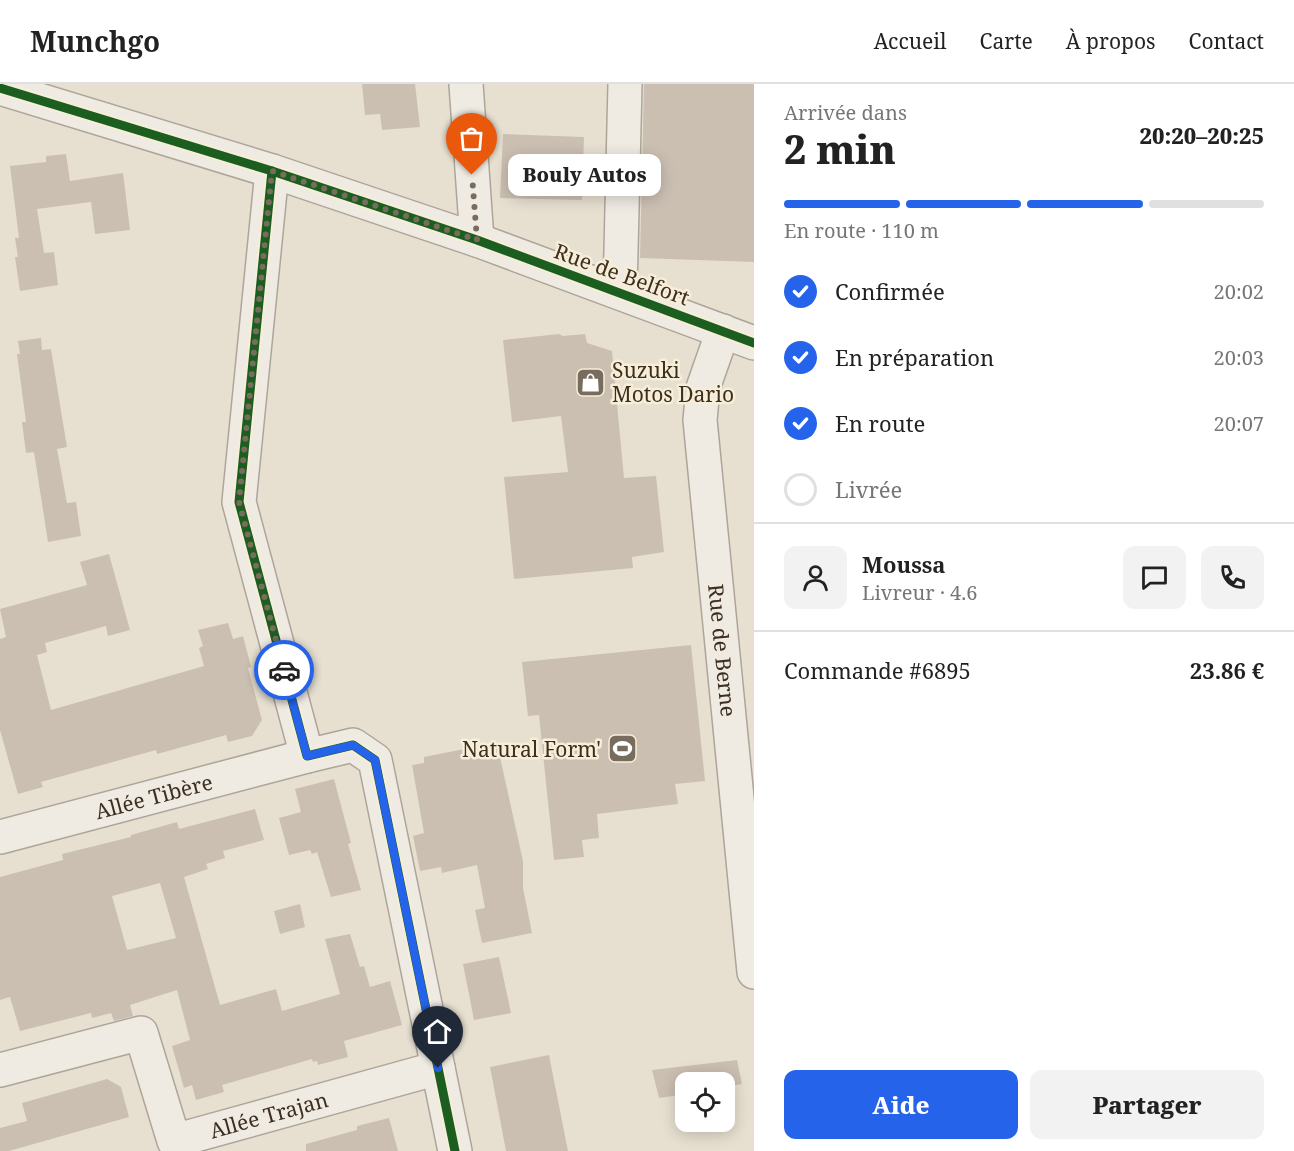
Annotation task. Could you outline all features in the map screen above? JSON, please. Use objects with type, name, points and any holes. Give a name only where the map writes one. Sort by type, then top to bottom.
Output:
[{"type":"street","points":[[466,84],[477,240]]},
{"type":"street","points":[[620,292],[625,84]]},
{"type":"street","name":"Rue de Belfort","points":[[0,88],[272,171],[477,240],[754,343]]},
{"type":"street","points":[[272,171],[239,502],[307,756]]},
{"type":"street","name":"Rue de Berne","points":[[723,331],[703,388],[700,420],[754,972]]},
{"type":"street","name":"Allée Tibère","points":[[0,837],[353,745],[375,760],[455,1151]]},
{"type":"street","name":"Allée Trajan","points":[[0,1070],[141,1033],[174,1141],[438,1068]]},
{"type":"building","points":[[362,84],[415,84],[420,127],[382,130],[380,114],[365,115]]},
{"type":"building","points":[[644,84],[754,84],[754,262],[640,258]]},
{"type":"building","points":[[503,134],[584,137],[582,200],[500,198]]},
{"type":"building","points":[[66,154],[70,181],[123,173],[130,230],[95,234],[91,202],[37,209],[44,253],[54,252],[58,285],[20,291],[15,257],[18,257],[15,238],[19,238],[10,166],[46,162],[46,156]]},
{"type":"building","points":[[559,334],[563,336],[585,334],[587,343],[612,351],[624,478],[656,476],[664,552],[632,557],[633,568],[514,579],[504,477],[568,472],[561,416],[512,422],[503,340]]},
{"type":"building","points":[[41,338],[42,350],[51,349],[67,447],[57,449],[67,503],[76,502],[81,536],[48,542],[34,452],[26,453],[22,422],[26,422],[17,354],[20,354],[18,341]]},
{"type":"building","points":[[109,554],[130,630],[108,636],[106,626],[45,643],[47,652],[37,655],[51,710],[204,666],[199,648],[203,646],[198,630],[228,623],[233,639],[243,636],[251,667],[248,668],[262,720],[252,736],[228,742],[226,735],[157,754],[156,750],[41,782],[43,787],[18,794],[0,730],[0,639],[6,637],[0,609],[87,585],[80,562]]},
{"type":"building","name":"Natural Form'","points":[[691,645],[705,781],[675,784],[678,804],[597,814],[599,838],[582,840],[584,857],[554,860],[539,715],[528,716],[522,662]]},
{"type":"building","points":[[484,745],[485,750],[498,748],[523,861],[523,888],[532,933],[482,943],[475,910],[485,908],[477,865],[442,873],[441,867],[420,871],[413,836],[424,833],[412,765],[424,763],[424,757]]},
{"type":"building","points":[[334,779],[361,890],[331,897],[317,852],[312,854],[310,850],[289,855],[279,818],[301,812],[295,789]]},
{"type":"building","points":[[255,809],[264,840],[223,851],[225,858],[206,864],[208,869],[184,877],[220,1005],[276,989],[282,1011],[340,994],[325,939],[350,934],[360,967],[364,966],[370,987],[390,981],[402,1025],[344,1041],[348,1057],[318,1065],[317,1061],[313,1062],[312,1059],[222,1085],[224,1092],[196,1100],[192,1085],[184,1088],[172,1046],[190,1040],[177,990],[130,1005],[133,1016],[114,1021],[111,1013],[92,1018],[91,1013],[20,1031],[10,997],[0,1000],[0,877],[63,860],[62,854],[131,837],[131,835],[177,822],[179,829]],"holes":[[[160,883],[176,938],[127,950],[112,896]]]},
{"type":"building","points":[[300,904],[305,927],[280,934],[274,911]]},
{"type":"building","points":[[499,957],[511,1013],[474,1020],[463,964]]},
{"type":"building","points":[[549,1055],[568,1151],[506,1151],[490,1067]]},
{"type":"building","points":[[737,1060],[742,1084],[735,1085],[735,1072],[675,1072],[675,1096],[659,1098],[652,1070]]},
{"type":"building","points":[[107,1079],[121,1087],[129,1117],[9,1151],[0,1151],[0,1128],[27,1121],[22,1103]]},
{"type":"building","points":[[389,1118],[398,1151],[306,1151],[306,1144],[357,1130],[357,1126]]},
{"type":"cycle path","points":[[0,88],[272,171],[477,240],[754,343]]},
{"type":"cycle path","points":[[272,171],[239,502],[307,756],[353,745],[375,760],[455,1151]]},
{"type":"way so far","points":[[284,670],[239,502],[272,171],[477,240],[472,175]]},
{"type":"place","name":"Bouly Autos","points":[[472,175]]},
{"type":"place","name":"Suzuki Motos Dario","points":[[591,382]]},
{"type":"place","name":"Natural Form'","points":[[622,749]]},
{"type":"route","points":[[284,670],[307,756],[353,745],[375,760],[438,1068]]}]
